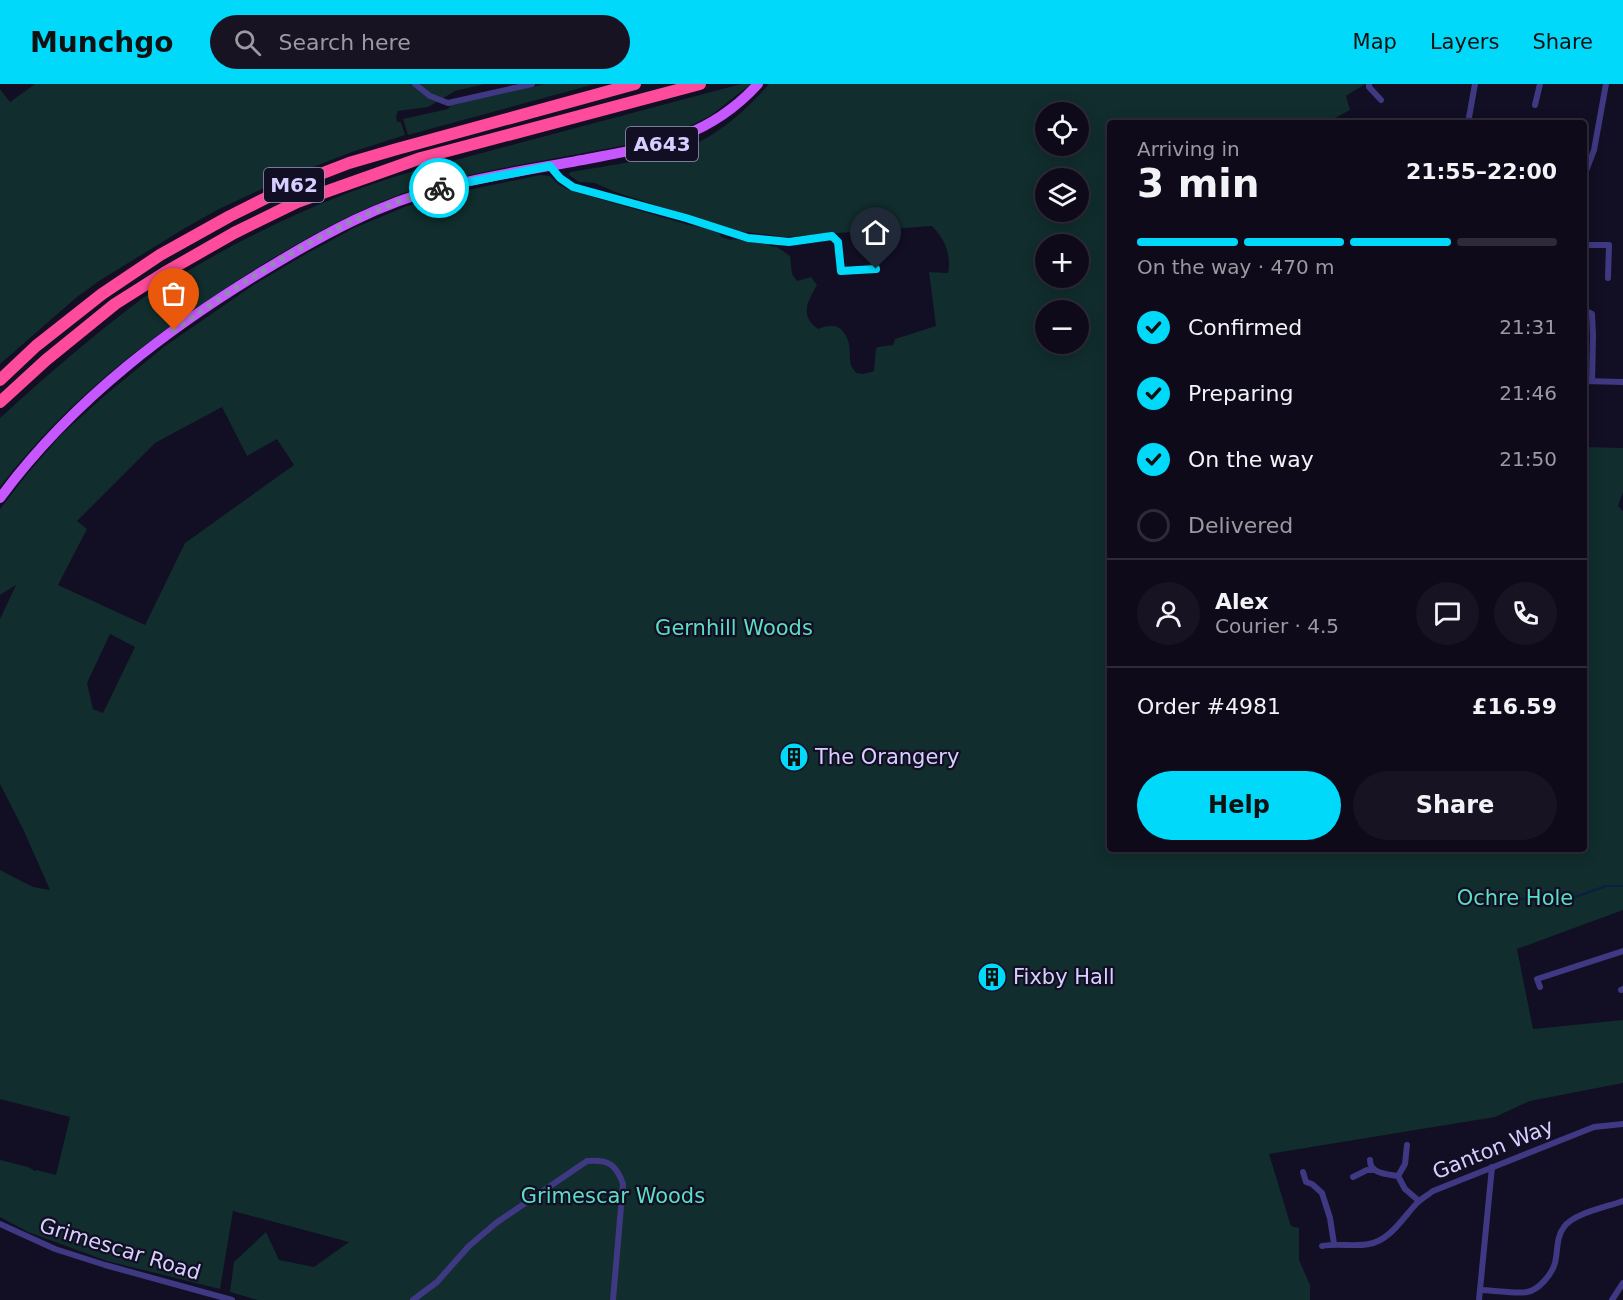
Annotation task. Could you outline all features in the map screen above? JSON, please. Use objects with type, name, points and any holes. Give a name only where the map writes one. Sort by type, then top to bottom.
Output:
[{"type":"highway","name":"M62","points":[[0,380],[36,346],[102,294],[150,261],[230,216],[292,186],[397,148],[635,84]]},
{"type":"highway","name":"M62","points":[[0,402],[46,360],[115,304],[234,233],[297,202],[421,158],[699,84]]},
{"type":"main road","name":"A643","points":[[0,498],[46,441],[105,385],[174,330],[262,271],[345,224],[396,202],[454,184],[636,150],[682,137],[718,119],[758,84]]},
{"type":"street","points":[[415,84],[430,96],[448,104],[532,84]]},
{"type":"street","points":[[1369,84],[1381,100]]},
{"type":"street","points":[[1469,120],[1475,84]]},
{"type":"street","points":[[1535,105],[1540,84]]},
{"type":"street","points":[[1587,168],[1594,150],[1606,84]]},
{"type":"street","points":[[550,166],[560,178],[573,187],[686,218],[748,238],[789,242],[832,236],[838,242],[841,271],[876,269]]},
{"type":"street","points":[[1587,244],[1609,245],[1608,278]]},
{"type":"street","points":[[1587,312],[1592,314],[1592,381]]},
{"type":"street","points":[[1587,381],[1623,382]]},
{"type":"street","points":[[1540,987],[1537,979],[1622,952]]},
{"type":"street","name":"Ganton Way","points":[[1322,1246],[1366,1244],[1380,1240],[1433,1191],[1594,1127],[1623,1124]]},
{"type":"street","points":[[1398,1176],[1405,1164],[1407,1144]]},
{"type":"street","points":[[413,1300],[437,1282],[469,1246],[496,1223],[587,1161],[602,1160],[618,1170],[623,1184],[613,1300]]},
{"type":"street","points":[[1370,1160],[1373,1170]]},
{"type":"street","points":[[1479,1300],[1492,1167]]},
{"type":"street","points":[[1353,1177],[1367,1170],[1398,1176],[1405,1189],[1419,1202]]},
{"type":"street","points":[[1303,1172],[1303,1184],[1312,1184],[1322,1193],[1330,1218],[1334,1244]]},
{"type":"street","points":[[1480,1290],[1527,1292],[1536,1288],[1555,1266],[1559,1236],[1563,1227],[1581,1215],[1623,1202]]},
{"type":"street","name":"Grimescar Road","points":[[0,1224],[55,1250],[232,1300]]},
{"type":"street","points":[[1612,1300],[1623,1283]]},
{"type":"green space","points":[[35,84],[485,84],[455,91],[428,107],[398,111],[397,122],[401,122],[405,135],[349,153],[290,176],[219,209],[185,228],[77,297],[0,364],[0,89],[10,102]]},
{"type":"green space","points":[[545,84],[595,84],[408,135],[403,119],[448,109],[451,105]]},
{"type":"green space","points":[[741,84],[751,84],[710,116],[671,135],[653,140],[423,185],[418,170]]},
{"type":"green space","points":[[769,84],[1365,84],[1346,96],[1350,110],[1332,120],[1107,120],[1107,852],[1587,852],[1587,447],[1623,448],[1623,492],[1618,506],[1623,511],[1623,910],[1517,949],[1533,1029],[1623,1020],[1623,1083],[1530,1101],[1495,1117],[1269,1154],[1291,1226],[1299,1228],[1299,1260],[1310,1285],[1310,1300],[258,1300],[230,1292],[234,1262],[266,1232],[279,1260],[314,1267],[349,1242],[233,1211],[220,1289],[107,1261],[28,1232],[0,1217],[0,1160],[56,1175],[70,1117],[0,1099],[0,870],[33,887],[50,890],[0,784],[0,619],[16,585],[0,595],[0,509],[62,434],[103,397],[165,346],[255,284],[354,228],[407,206],[463,191],[540,175],[550,176],[569,190],[710,229],[720,234],[721,237],[777,247],[790,256],[792,274],[797,281],[811,277],[817,285],[807,308],[809,318],[818,329],[836,326],[843,331],[848,341],[851,365],[857,373],[874,371],[878,347],[893,345],[895,339],[936,326],[929,272],[948,273],[949,260],[943,241],[932,226],[785,237],[738,231],[615,192],[595,183],[579,182],[569,175],[570,172],[667,154],[697,143],[727,124]],"holes":[[[222,407],[247,456],[277,439],[294,465],[185,543],[145,625],[58,585],[87,529],[77,521],[155,443]],[[110,634],[135,647],[103,713],[93,709],[87,683]]]},
{"type":"green space","points":[[414,171],[420,187],[371,206],[302,241],[201,304],[138,350],[108,374],[52,426],[0,487],[0,418],[124,312],[164,284],[268,227],[355,190]]},
{"type":"waterway","points":[[1504,898],[1545,902],[1562,894],[1575,897],[1606,886],[1623,886]]},
{"type":"way so far","points":[[174,330],[262,271],[345,224],[396,202],[439,188]]},
{"type":"place","name":"The Orangery","points":[[794,757]]},
{"type":"place","name":"Fixby Hall","points":[[992,977]]},
{"type":"route","points":[[439,188],[550,166],[560,178],[573,187],[686,218],[748,238],[789,242],[832,236],[838,242],[841,271],[876,269]]},
{"type":"park label","name":"Gernhill Woods","points":[[734,628]]},
{"type":"park label","name":"Ochre Hole","points":[[1515,898]]},
{"type":"park label","name":"Grimescar Woods","points":[[613,1196]]}]
